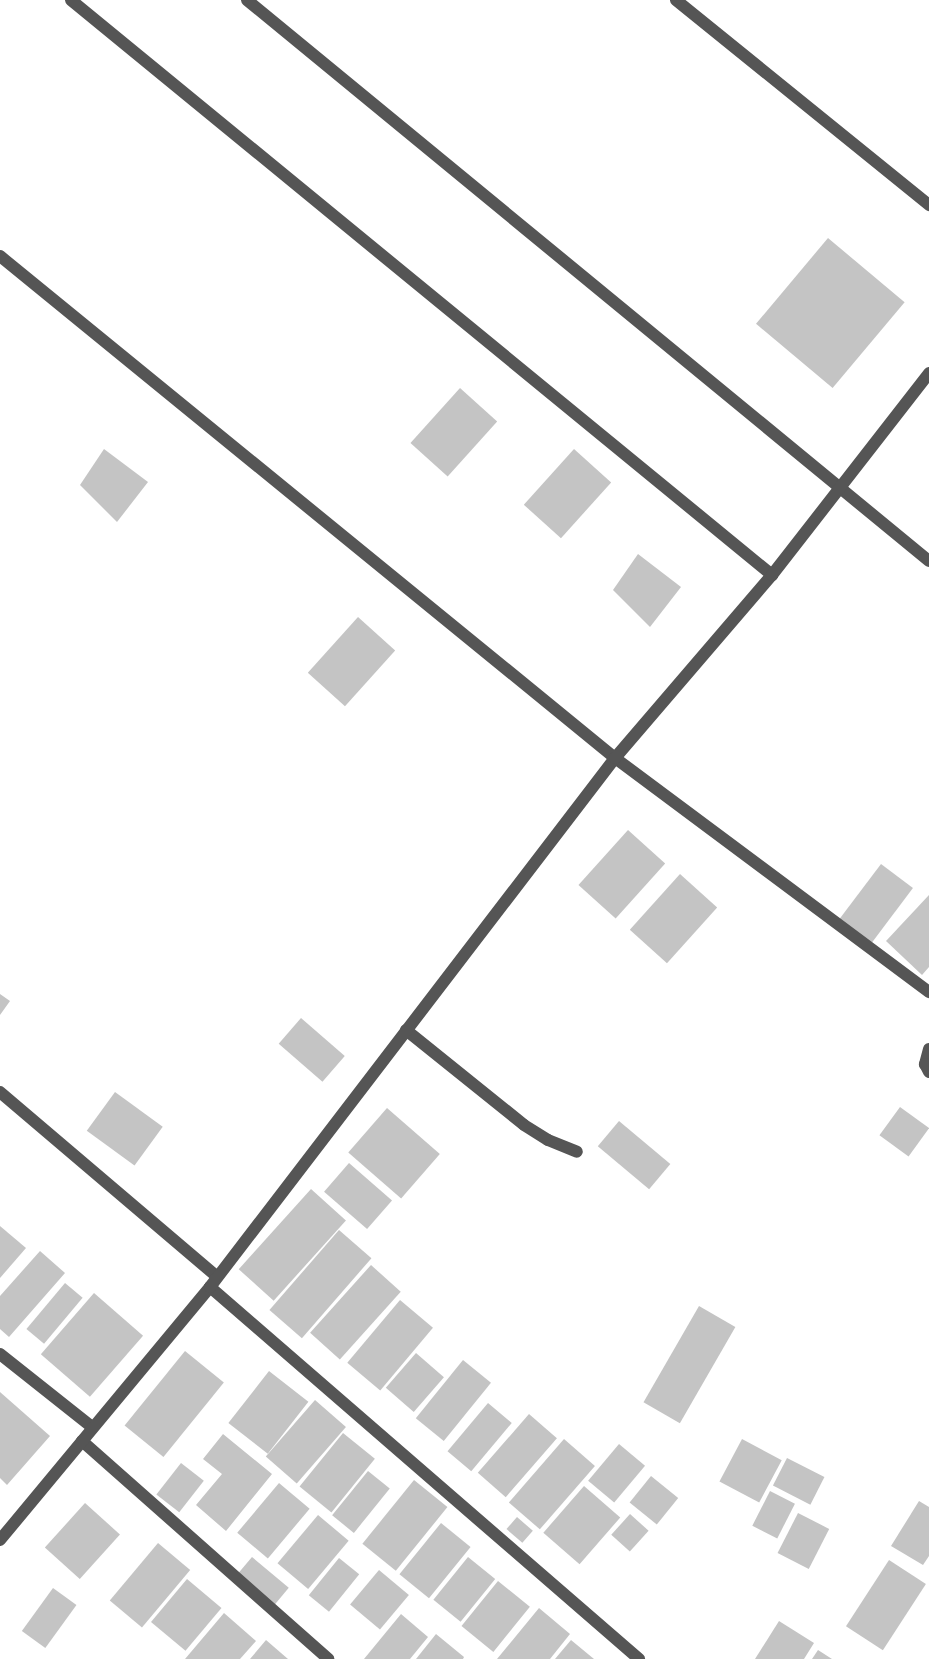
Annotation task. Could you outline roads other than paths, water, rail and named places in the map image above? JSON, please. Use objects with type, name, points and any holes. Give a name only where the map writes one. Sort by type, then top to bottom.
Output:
[{"type":"street","points":[[71,0],[772,575]]},
{"type":"street","points":[[247,0],[929,561]]},
{"type":"street","points":[[676,0],[929,205]]},
{"type":"street","points":[[0,256],[615,758],[929,992]]},
{"type":"street","points":[[0,1540],[213,1282],[615,758],[772,575],[929,374]]},
{"type":"street","points":[[406,1030],[524,1125],[548,1140],[577,1152]]},
{"type":"street","points":[[929,1049],[925,1064],[929,1072]]},
{"type":"street","points":[[0,1092],[639,1659]]},
{"type":"street","points":[[0,1353],[92,1428]]},
{"type":"street","points":[[82,1441],[328,1659]]}]
